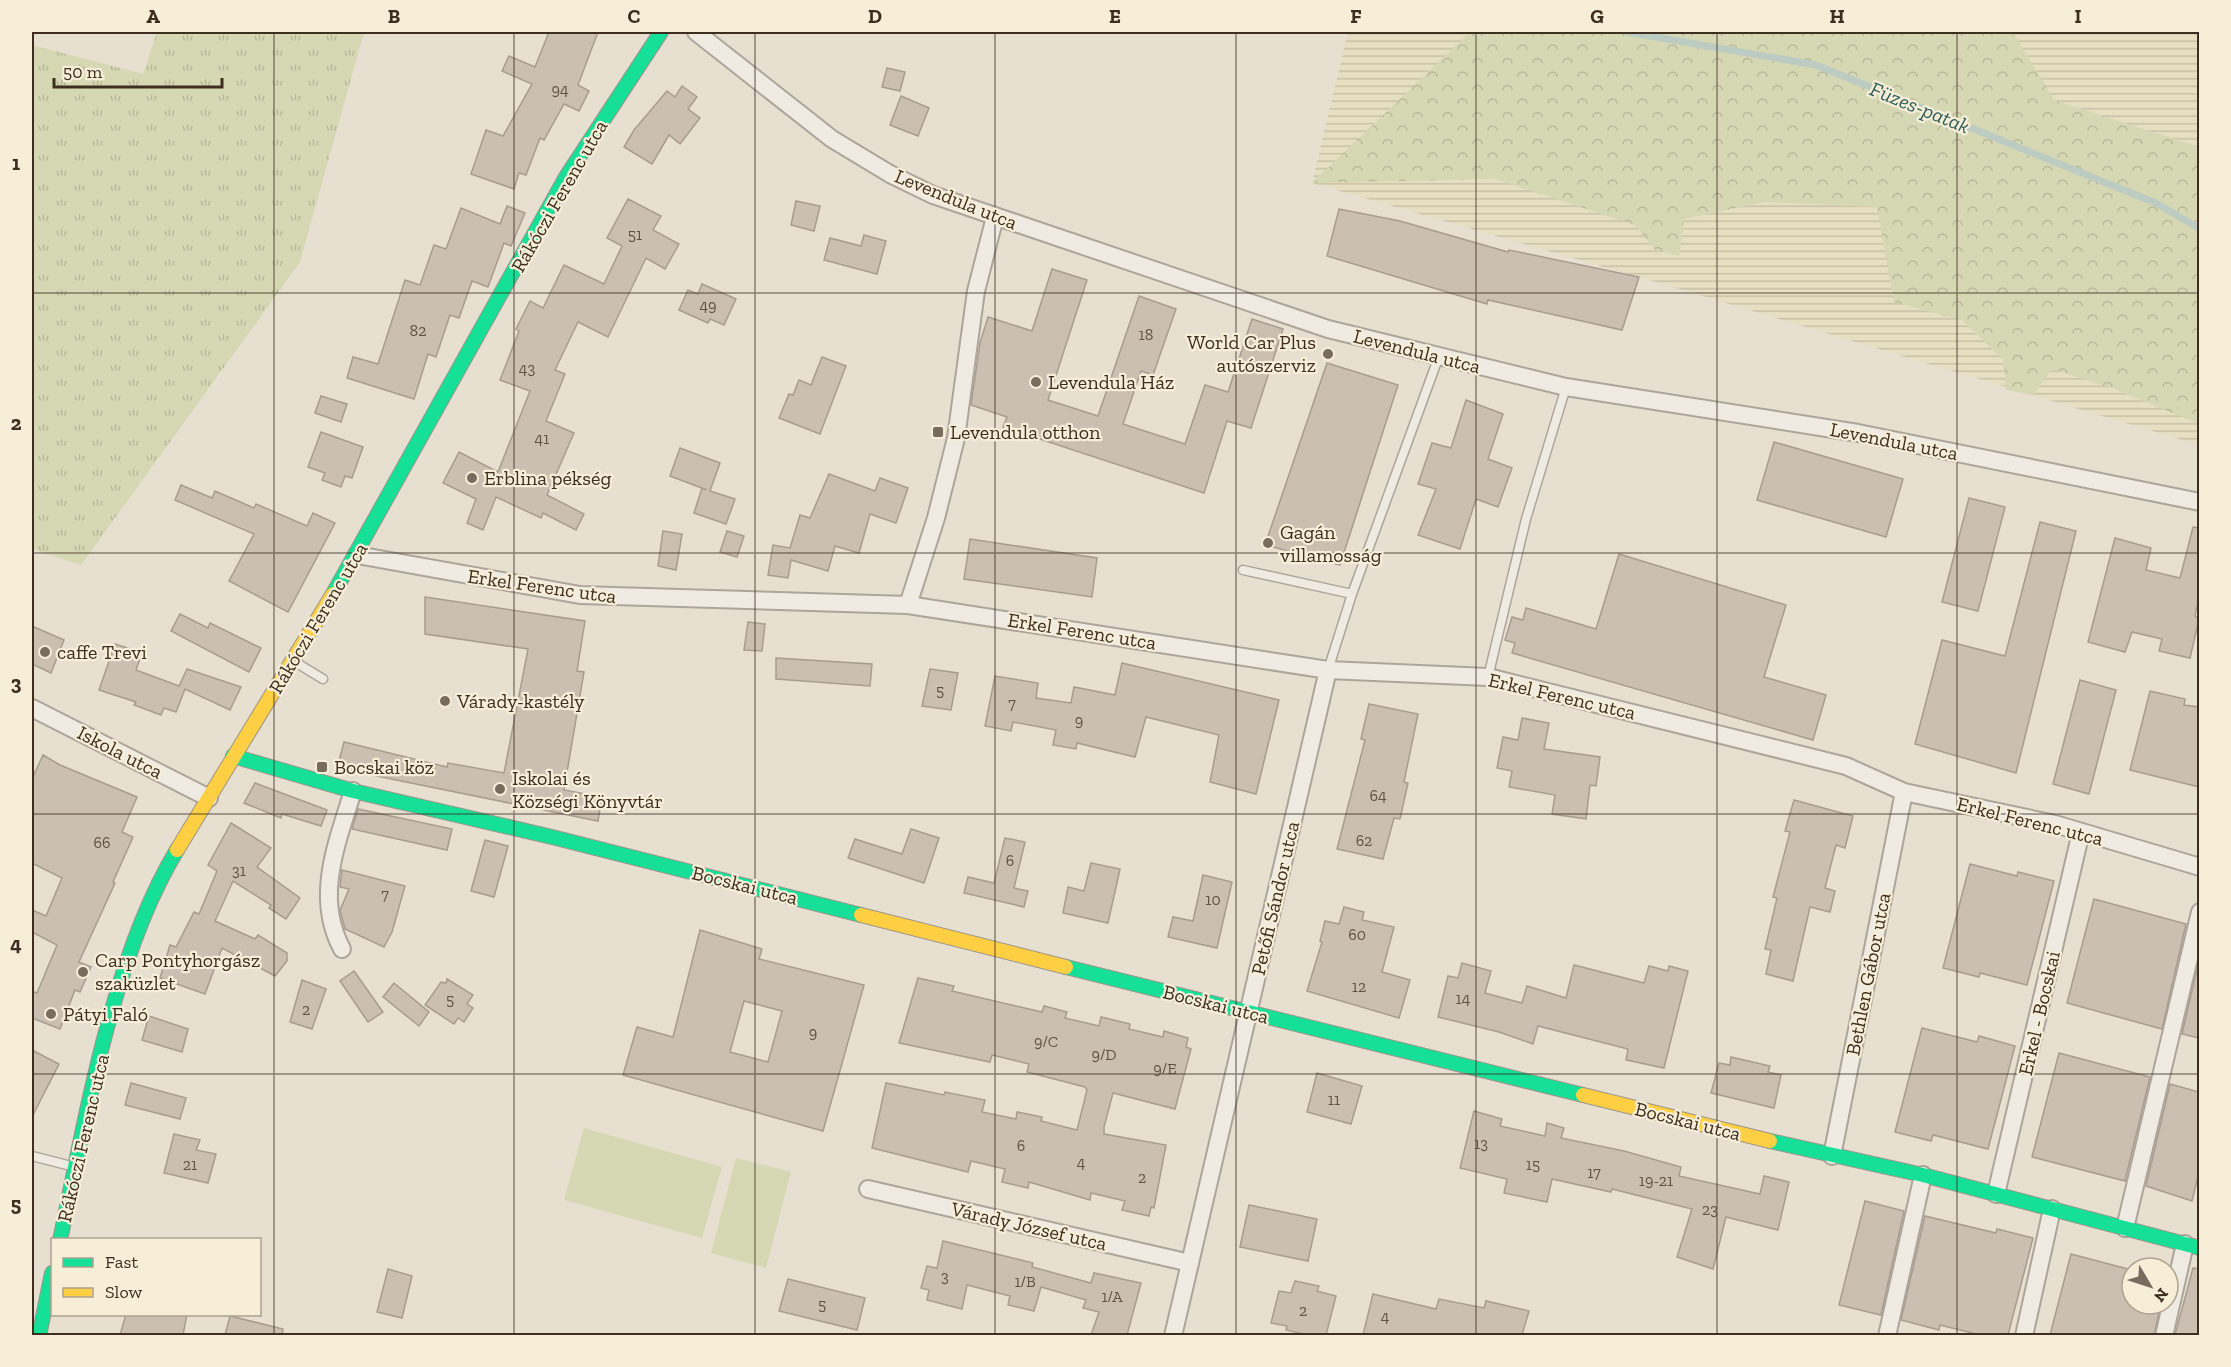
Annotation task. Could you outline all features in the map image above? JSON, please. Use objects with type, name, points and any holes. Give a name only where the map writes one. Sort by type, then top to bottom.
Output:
[{"type":"street","name":"Rákóczi Ferenc utca","points":[[60,1238],[120,982],[141,921],[165,870],[357,555],[566,177],[661,32]]},
{"type":"street","name":"Levendula utca","points":[[696,32],[832,139],[890,174],[922,190],[995,217],[1328,329],[1566,387],[1858,433],[2199,502]]},
{"type":"street","points":[[908,605],[936,518],[956,438],[976,291],[995,217]]},
{"type":"street","name":"Erkel Ferenc utca","points":[[357,555],[580,595],[908,605],[1328,670],[1488,677],[1846,766],[1904,792],[2081,832],[2199,867]]},
{"type":"street","name":"Petőfi Sándor utca","points":[[1173,1335],[1328,670]]},
{"type":"street","name":"Iskola utca","points":[[32,708],[209,798]]},
{"type":"street","name":"Bocskai utca","points":[[233,756],[353,791],[916,927],[1248,1013],[1832,1156],[1923,1175],[2192,1246]]},
{"type":"street","points":[[342,948],[332,926],[329,872],[353,791]]},
{"type":"street","name":"Bethlen Gábor utca","points":[[1832,1156],[1904,792]]},
{"type":"street","name":"Erkel - Bocskai","points":[[1996,1194],[2081,832]]},
{"type":"street","points":[[2125,1228],[2199,912]]},
{"type":"street","points":[[1887,1335],[1923,1175]]},
{"type":"street","name":"Várady József utca","points":[[868,1189],[1190,1263]]},
{"type":"street","points":[[2024,1335],[2052,1209]]},
{"type":"street","points":[[2164,1335],[2192,1246]]},
{"type":"street","points":[[39,1335],[51,1278]]},
{"type":"lane","points":[[1328,670],[1352,594],[1439,356]]},
{"type":"lane","points":[[1488,677],[1526,519],[1566,387]]},
{"type":"lane","points":[[1244,570],[1352,594]]},
{"type":"lane","points":[[292,661],[323,679]]},
{"type":"lane","points":[[32,1156],[75,1167]]},
{"type":"shaded area","points":[[1348,32],[2199,32],[2199,445],[1639,277],[1312,183]]},
{"type":"green space","points":[[157,32],[364,32],[300,262],[81,565],[32,549],[32,45],[143,74]]},
{"type":"green space","points":[[1470,32],[2013,32],[2054,100],[2199,147],[2199,424],[2112,388],[2052,369],[2033,395],[2006,390],[2003,360],[1962,320],[1894,302],[1877,207],[1764,202],[1684,219],[1679,256],[1655,250],[1635,225],[1495,179],[1312,183]]},
{"type":"green space","points":[[584,1128],[722,1167],[702,1238],[564,1200]]},
{"type":"green space","points":[[736,1158],[791,1172],[766,1268],[711,1253]]},
{"type":"building","points":[[549,32],[598,32],[578,85],[589,91],[579,111],[564,104],[544,140],[540,138],[526,175],[519,173],[514,189],[471,174],[486,130],[503,136],[532,84],[502,71],[509,56],[535,67]]},
{"type":"building","points":[[887,68],[905,72],[900,91],[882,87]]},
{"type":"building","points":[[682,86],[697,97],[688,109],[700,118],[680,144],[669,135],[652,164],[624,147],[634,130],[667,91],[675,97]]},
{"type":"building","points":[[901,96],[929,108],[918,136],[890,125]]},
{"type":"building","points":[[628,199],[661,216],[653,230],[679,244],[665,269],[646,258],[608,337],[578,322],[555,370],[565,374],[546,421],[574,433],[547,495],[584,514],[576,530],[543,513],[541,518],[496,497],[483,530],[467,523],[476,499],[443,483],[459,452],[498,472],[530,391],[500,380],[519,331],[516,329],[530,301],[543,308],[564,265],[604,284],[622,246],[607,238]]},
{"type":"building","points":[[796,201],[820,206],[814,231],[791,225]]},
{"type":"building","points":[[507,206],[525,213],[511,246],[504,243],[488,287],[472,281],[459,318],[450,315],[436,357],[428,354],[414,399],[347,378],[353,357],[378,364],[405,280],[420,285],[434,245],[446,249],[461,208],[500,224]]},
{"type":"building","points":[[1339,209],[1400,221],[1508,252],[1509,250],[1639,277],[1622,330],[1488,300],[1487,304],[1327,256]]},
{"type":"building","points":[[864,235],[886,241],[877,274],[824,260],[830,238],[861,246]]},
{"type":"building","name":"Levendula Ház","points":[[1052,269],[1087,280],[1048,400],[1098,416],[1139,296],[1176,309],[1153,375],[1141,371],[1123,424],[1185,444],[1205,385],[1228,392],[1252,319],[1283,329],[1251,428],[1227,421],[1204,493],[1003,427],[1007,417],[971,405],[980,343],[988,317],[1032,331]]},
{"type":"building","points":[[702,284],[736,299],[724,325],[710,319],[708,323],[679,310],[688,290],[698,294]]},
{"type":"building","points":[[822,357],[846,366],[820,434],[779,418],[789,394],[793,395],[799,380],[811,385]]},
{"type":"building","points":[[1327,363],[1398,385],[1340,565],[1265,545]]},
{"type":"building","points":[[321,396],[347,404],[341,422],[315,413]]},
{"type":"building","points":[[1466,400],[1503,414],[1488,459],[1512,468],[1498,507],[1476,499],[1460,549],[1418,535],[1436,489],[1418,484],[1432,443],[1451,448]]},
{"type":"building","points":[[321,432],[363,447],[352,478],[345,476],[341,487],[322,480],[325,473],[308,467]]},
{"type":"building","points":[[1774,442],[1903,479],[1886,537],[1757,500]]},
{"type":"building","points":[[680,448],[720,463],[710,491],[735,499],[726,524],[694,513],[702,488],[670,476]]},
{"type":"building","points":[[829,474],[875,491],[880,478],[908,488],[896,523],[870,514],[859,553],[835,546],[828,571],[791,560],[788,578],[768,575],[773,545],[790,548],[800,515],[810,518]]},
{"type":"building","points":[[181,485],[212,498],[215,491],[254,508],[256,504],[307,526],[313,513],[335,523],[288,612],[229,581],[254,534],[175,500]]},
{"type":"building","points":[[1969,498],[2005,507],[1978,611],[1942,602]]},
{"type":"building","points":[[2040,522],[2076,531],[2016,773],[1915,744],[1942,640],[2005,656]]},
{"type":"building","points":[[2193,527],[2199,528],[2199,597],[2195,616],[2199,619],[2190,658],[2159,651],[2162,639],[2132,632],[2125,652],[2088,642],[2115,538],[2151,548],[2146,570],[2180,578]]},
{"type":"building","points":[[663,531],[682,534],[676,570],[658,566]]},
{"type":"building","points":[[727,531],[744,536],[737,557],[720,552]]},
{"type":"building","points":[[970,539],[1097,558],[1092,597],[964,579]]},
{"type":"building","points":[[1619,554],[1786,605],[1764,677],[1826,695],[1813,740],[1512,653],[1515,643],[1505,640],[1512,617],[1523,620],[1526,608],[1596,629]]},
{"type":"building","points":[[425,597],[585,621],[577,671],[584,672],[564,790],[602,797],[598,821],[337,768],[344,742],[447,767],[448,763],[504,773],[528,649],[425,634]]},
{"type":"building","points":[[180,614],[208,628],[210,623],[261,648],[249,672],[171,631]]},
{"type":"building","points":[[748,622],[765,624],[762,651],[744,650]]},
{"type":"building","name":"caffe Trevi","points":[[32,626],[64,640],[51,673],[32,664]]},
{"type":"building","points":[[115,644],[142,653],[136,670],[179,686],[187,669],[241,687],[230,710],[185,689],[176,712],[164,708],[161,715],[134,705],[136,702],[99,690]]},
{"type":"building","points":[[776,658],[872,664],[870,686],[776,679]]},
{"type":"building","points":[[1122,663],[1279,700],[1256,794],[1210,782],[1219,735],[1146,717],[1135,757],[1077,743],[1076,749],[1053,745],[1056,730],[1013,722],[1011,731],[985,726],[995,676],[1038,683],[1036,698],[1071,703],[1074,687],[1115,695]]},
{"type":"building","points":[[930,669],[958,673],[951,710],[922,706]]},
{"type":"building","points":[[2080,680],[2116,690],[2089,794],[2053,784]]},
{"type":"building","points":[[2150,691],[2185,699],[2184,705],[2199,707],[2199,787],[2130,770]]},
{"type":"building","points":[[1369,704],[1418,714],[1404,782],[1408,783],[1400,819],[1394,818],[1383,859],[1337,849],[1365,740],[1361,739]]},
{"type":"building","points":[[1522,718],[1549,723],[1544,749],[1600,757],[1596,786],[1590,785],[1586,819],[1552,814],[1555,795],[1509,787],[1512,771],[1497,768],[1503,737],[1518,740]]},
{"type":"building","points":[[43,755],[60,765],[137,797],[122,832],[133,837],[79,962],[91,967],[80,992],[75,990],[60,1029],[32,1018],[32,991],[37,993],[57,945],[32,932],[32,910],[46,916],[62,878],[32,863],[32,779]]},
{"type":"building","points":[[255,783],[327,810],[321,826],[282,814],[281,818],[244,803]]},
{"type":"building","points":[[1794,800],[1853,816],[1845,848],[1836,845],[1825,888],[1835,891],[1830,912],[1810,907],[1793,981],[1766,974],[1771,950],[1765,949],[1777,898],[1773,897],[1790,832],[1785,831]]},
{"type":"building","points":[[358,809],[452,829],[447,850],[352,829]]},
{"type":"building","points":[[231,823],[271,848],[257,867],[300,898],[286,919],[269,908],[271,905],[233,881],[215,921],[255,939],[258,935],[287,953],[287,961],[275,976],[222,948],[205,994],[160,978],[170,945],[176,947],[194,912],[199,914],[217,871],[208,865]]},
{"type":"building","points":[[911,829],[939,838],[924,883],[848,858],[855,839],[902,854]]},
{"type":"building","points":[[1005,838],[1025,842],[1014,888],[1028,891],[1024,907],[964,893],[968,877],[994,883]]},
{"type":"building","points":[[485,840],[508,846],[494,897],[471,891]]},
{"type":"building","points":[[1091,863],[1120,869],[1108,923],[1063,913],[1068,887],[1084,891]]},
{"type":"building","points":[[1970,864],[2017,876],[2018,872],[2054,881],[2027,985],[1980,973],[1979,977],[1943,968]]},
{"type":"building","points":[[342,870],[405,886],[392,932],[384,947],[345,929],[340,910],[349,889],[340,887]]},
{"type":"building","points":[[1203,875],[1232,882],[1217,948],[1168,937],[1173,917],[1193,921]]},
{"type":"building","points":[[2094,899],[2186,924],[2162,1029],[2067,1003]]},
{"type":"building","points":[[1344,907],[1364,912],[1362,920],[1394,927],[1382,972],[1410,980],[1399,1018],[1307,991],[1322,942],[1320,941],[1325,921],[1339,924]]},
{"type":"building","points":[[700,930],[762,949],[759,959],[864,985],[823,1131],[623,1075],[637,1027],[673,1037]],"holes":[[[744,1001],[782,1011],[768,1062],[730,1052]]]},
{"type":"building","points":[[2199,960],[2199,1038],[2182,1034]]},
{"type":"building","points":[[1462,963],[1491,971],[1485,993],[1522,1003],[1527,986],[1566,998],[1574,965],[1644,983],[1649,966],[1668,971],[1669,966],[1688,971],[1664,1068],[1626,1060],[1628,1049],[1538,1026],[1533,1044],[1499,1032],[1438,1017],[1448,976],[1458,978]]},
{"type":"building","points":[[354,971],[383,1012],[368,1022],[340,981]]},
{"type":"building","points":[[918,978],[954,986],[952,991],[1042,1012],[1044,1006],[1067,1012],[1065,1018],[1099,1026],[1101,1017],[1130,1024],[1129,1029],[1163,1037],[1164,1031],[1188,1038],[1186,1047],[1191,1049],[1175,1109],[1113,1093],[1104,1127],[1104,1134],[1166,1145],[1154,1208],[1151,1207],[1149,1216],[1122,1210],[1125,1201],[1091,1193],[1090,1200],[1029,1182],[1028,1188],[1002,1182],[1005,1169],[971,1161],[968,1172],[872,1148],[886,1083],[944,1095],[945,1092],[985,1100],[982,1112],[1016,1119],[1017,1112],[1042,1117],[1041,1121],[1077,1130],[1087,1090],[1085,1087],[1027,1072],[1029,1064],[992,1055],[990,1062],[899,1043]]},
{"type":"building","points":[[447,979],[473,995],[467,1004],[473,1008],[464,1022],[458,1018],[454,1024],[425,1005],[441,982],[446,983]]},
{"type":"building","points":[[302,980],[326,989],[312,1029],[290,1022]]},
{"type":"building","points":[[394,983],[429,1012],[419,1026],[383,997]]},
{"type":"building","points":[[149,1016],[188,1029],[182,1052],[142,1040]]},
{"type":"building","points":[[1922,1028],[1977,1042],[1979,1036],[2015,1046],[1988,1149],[1933,1135],[1931,1141],[1895,1132]]},
{"type":"building","points":[[32,1050],[59,1064],[32,1117]]},
{"type":"building","points":[[2059,1053],[2150,1077],[2125,1181],[2032,1157]]},
{"type":"building","points":[[1731,1057],[1770,1066],[1768,1072],[1781,1075],[1774,1108],[1711,1093],[1719,1063],[1730,1065]]},
{"type":"building","points":[[1317,1073],[1362,1086],[1351,1124],[1307,1112]]},
{"type":"building","points":[[131,1083],[186,1098],[180,1119],[125,1105]]},
{"type":"building","points":[[2170,1084],[2199,1092],[2199,1172],[2192,1201],[2146,1186]]},
{"type":"building","points":[[1474,1111],[1502,1119],[1500,1126],[1545,1136],[1547,1123],[1564,1128],[1561,1138],[1624,1151],[1681,1167],[1679,1176],[1760,1194],[1764,1176],[1789,1182],[1778,1230],[1726,1217],[1713,1269],[1677,1257],[1692,1209],[1612,1189],[1611,1192],[1552,1179],[1547,1202],[1504,1193],[1507,1179],[1460,1168]]},
{"type":"building","points":[[174,1134],[200,1140],[196,1150],[216,1154],[208,1183],[164,1173]]},
{"type":"building","points":[[1865,1201],[1904,1211],[1881,1315],[1839,1305]]},
{"type":"building","points":[[1249,1205],[1317,1219],[1308,1261],[1240,1247]]},
{"type":"building","points":[[1925,1216],[1996,1233],[1997,1229],[2033,1238],[2008,1335],[1980,1335],[1940,1325],[1939,1330],[1901,1320]]},
{"type":"building","points":[[943,1241],[1033,1263],[1032,1267],[1091,1283],[1094,1273],[1141,1283],[1127,1335],[1091,1335],[1099,1312],[1083,1308],[1086,1300],[1041,1287],[1034,1311],[1008,1305],[1010,1296],[967,1285],[962,1309],[927,1300],[929,1290],[921,1288],[927,1266],[937,1268]]},
{"type":"building","points":[[2071,1254],[2120,1267],[2120,1316],[2158,1316],[2154,1335],[2050,1335]]},
{"type":"building","points":[[2193,1268],[2199,1269],[2199,1335],[2175,1335]]},
{"type":"building","points":[[388,1269],[412,1276],[402,1318],[377,1312]]},
{"type":"building","points":[[788,1279],[865,1298],[857,1330],[779,1311]]},
{"type":"building","points":[[1295,1281],[1319,1286],[1317,1291],[1336,1296],[1326,1335],[1307,1335],[1286,1330],[1287,1326],[1271,1323],[1279,1291],[1291,1293]]},
{"type":"building","points":[[1373,1294],[1436,1309],[1439,1299],[1484,1308],[1486,1301],[1529,1311],[1522,1335],[1363,1335]]},
{"type":"building","points":[[125,1316],[187,1316],[183,1335],[120,1335]]},
{"type":"building","points":[[230,1316],[283,1329],[282,1335],[225,1335]]},
{"type":"waterway","name":"Füzes-patak","points":[[1627,32],[1816,65],[2156,203],[2200,229]]},
{"type":"traffic: fast","points":[[333,594],[566,177],[661,32]]},
{"type":"traffic: fast","points":[[233,756],[353,791],[552,837],[861,915]]},
{"type":"traffic: fast","points":[[60,1238],[91,1091],[118,988],[154,892],[177,850]]},
{"type":"traffic: fast","points":[[1066,967],[1583,1095]]},
{"type":"traffic: fast","points":[[1770,1141],[1923,1175],[2200,1248]]},
{"type":"traffic: fast","points":[[39,1336],[51,1278]]},
{"type":"traffic: slow","points":[[177,850],[333,594]]},
{"type":"traffic: slow","points":[[861,915],[1066,967]]},
{"type":"traffic: slow","points":[[1583,1095],[1770,1141]]},
{"type":"place","name":"World Car Plus autószerviz","points":[[1328,354]]},
{"type":"place","name":"Levendula Ház","points":[[1036,382]]},
{"type":"place","name":"Levendula otthon","points":[[938,432]]},
{"type":"place","name":"Erblina pékség","points":[[472,478]]},
{"type":"place","name":"Gagán villamosság","points":[[1268,543]]},
{"type":"place","name":"caffe Trevi","points":[[45,652]]},
{"type":"place","name":"Várady-kastély","points":[[445,701]]},
{"type":"place","name":"Bocskai köz","points":[[322,767]]},
{"type":"place","name":"Iskolai és Községi Könyvtár","points":[[500,789]]},
{"type":"place","name":"Carp Pontyhorgász szaküzlet","points":[[83,972]]},
{"type":"place","name":"Pátyi Faló","points":[[51,1014]]}]
